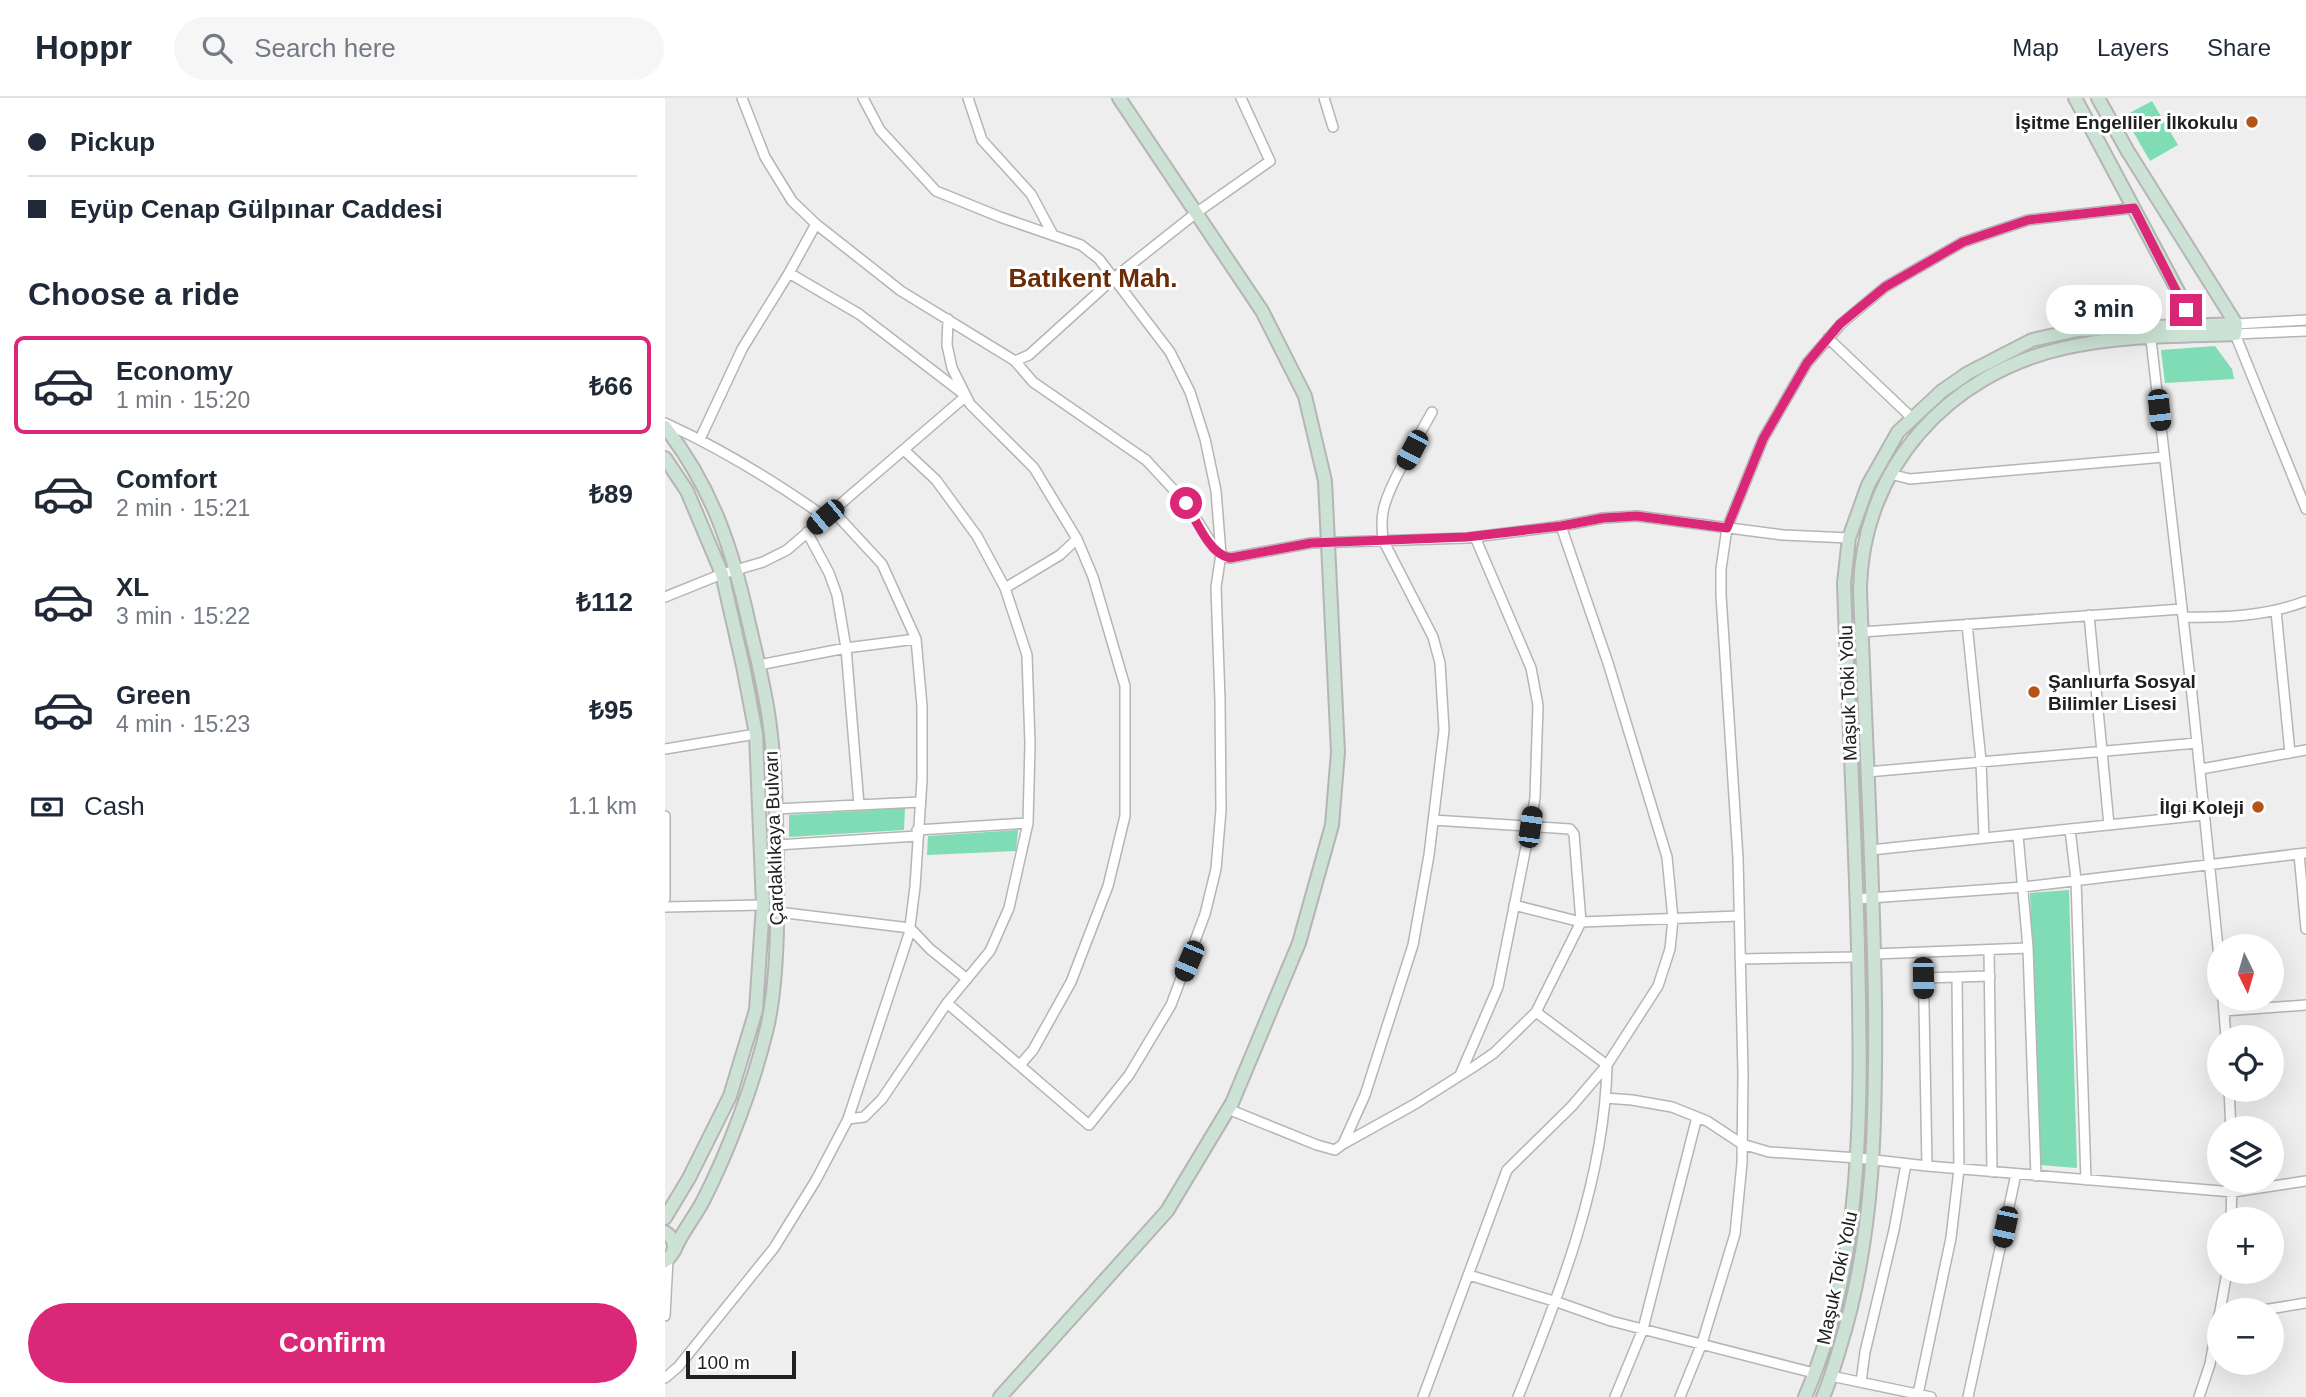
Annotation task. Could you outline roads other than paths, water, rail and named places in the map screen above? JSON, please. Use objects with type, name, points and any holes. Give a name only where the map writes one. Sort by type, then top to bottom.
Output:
[{"type":"main road","points":[[1000,1397],[1167,1211],[1229,1109],[1299,943],[1332,825],[1338,752],[1325,481],[1305,396],[1262,311],[1119,98]]},
{"type":"main road","points":[[2075,98],[2180,295],[2191,325],[2201,335]]},
{"type":"main road","points":[[1823,1397],[1850,1315],[1870,1199],[1873,1160],[1876,1089],[1873,898],[1861,568],[1873,510],[1890,474],[1917,434],[1947,405],[1985,377],[2015,362],[2066,347],[2150,334],[2201,335],[2236,329],[2098,98]]},
{"type":"main road","name":"Maşuk Toki Yolu","points":[[1805,1397],[1834,1308],[1852,1226],[1859,1158],[1858,957],[1844,583],[1849,538],[1868,485],[1898,432],[1942,391],[1968,373],[2032,340],[2078,330],[2150,334],[2191,325],[2236,329]]},
{"type":"main road","name":"Çardaklıkaya Bulvarı","points":[[665,425],[684,451],[712,500],[737,568],[770,727],[778,912],[768,1026],[757,1063],[721,1162],[702,1203],[669,1257]]},
{"type":"main road","name":"Çardaklıkaya Bulvarı","points":[[665,457],[687,491],[722,574],[756,734],[764,905],[756,1010],[730,1096],[689,1178],[665,1218]]},
{"type":"main road","points":[[665,1233],[673,1241],[669,1257]]},
{"type":"street","points":[[742,98],[765,157],[792,201],[816,224],[901,291],[1015,361],[1033,382],[1146,460],[1186,503],[1208,540],[1221,554],[1230,558],[1311,543],[1475,537],[1603,518],[1637,516],[1783,535],[1849,538]]},
{"type":"street","points":[[863,98],[880,130],[936,191],[1081,245],[1099,259],[1170,352],[1190,392],[1205,439],[1216,491],[1221,554],[1216,587],[1221,810],[1216,869],[1205,914],[1171,1004],[1129,1076],[1089,1125],[947,1003]]},
{"type":"street","points":[[968,98],[982,140],[1031,194],[1053,235]]},
{"type":"street","points":[[1015,361],[1029,355],[1114,278],[1196,213],[1271,160],[1241,98]]},
{"type":"street","points":[[1324,98],[1333,127]]},
{"type":"street","points":[[1680,1397],[1702,1343],[1735,1234],[1740,1198],[1742,1144],[1738,858],[1721,595],[1721,569],[1727,528],[1763,439],[1807,363],[1840,324],[1885,287],[1963,242],[2028,220],[2134,208]]},
{"type":"street","points":[[700,439],[742,349],[816,224]]},
{"type":"street","points":[[789,273],[859,314],[966,396]]},
{"type":"street","points":[[948,319],[947,345],[952,368],[970,404],[1034,468],[1077,539],[1093,577],[1125,686],[1125,816],[1108,886],[1071,982],[1033,1050],[1020,1065]]},
{"type":"street","name":"Maşuk Toki Yolu","points":[[2236,329],[2306,320]]},
{"type":"street","points":[[2236,329],[2306,509]]},
{"type":"street","name":"Maşuk Toki Yolu","points":[[2236,329],[2306,331]]},
{"type":"street","points":[[2150,334],[2217,934]]},
{"type":"street","points":[[1829,338],[1912,418]]},
{"type":"street","points":[[665,597],[737,568],[762,562],[787,550],[966,396]]},
{"type":"street","points":[[1343,1144],[1365,1095],[1413,944],[1430,855],[1444,730],[1440,663],[1433,637],[1383,540],[1383,510],[1432,412]]},
{"type":"street","points":[[665,425],[700,439],[829,514],[882,565],[916,639],[922,706],[920,802],[910,928],[848,1119],[816,1180],[774,1248],[678,1367],[665,1378]]},
{"type":"street","points":[[848,1119],[864,1116],[882,1099],[947,1003],[990,950],[1009,908],[1028,823],[1030,744],[1027,655],[1006,588],[977,536],[945,491],[904,450]]},
{"type":"street","points":[[1890,474],[1910,479],[2164,457]]},
{"type":"street","points":[[1423,1397],[1507,1170],[1572,1106],[1607,1065],[1658,986],[1670,950],[1673,919],[1667,857],[1608,663],[1561,526]]},
{"type":"street","points":[[807,532],[829,573],[837,595],[846,648],[859,805]]},
{"type":"street","points":[[1460,1075],[1498,987],[1535,797],[1535,683],[1475,537]]},
{"type":"street","points":[[1006,588],[1060,555],[1077,539]]},
{"type":"street","points":[[1862,632],[2089,615],[2183,613],[2226,618],[2276,611],[2306,601]]},
{"type":"street","points":[[2276,611],[2290,753]]},
{"type":"street","points":[[2089,615],[2109,825]]},
{"type":"street","points":[[1967,624],[1981,761],[1984,838]]},
{"type":"street","points":[[759,665],[846,648],[916,639]]},
{"type":"street","points":[[665,749],[756,734]]},
{"type":"street","points":[[1867,772],[2197,743]]},
{"type":"street","points":[[2200,769],[2306,750]]},
{"type":"street","points":[[775,809],[920,802]]},
{"type":"street","points":[[665,816],[665,899]]},
{"type":"street","points":[[1871,850],[2204,816]]},
{"type":"street","points":[[1229,1109],[1335,1150],[1415,1104],[1494,1053],[1536,1012],[1581,922],[1574,834],[1570,829],[1433,820]]},
{"type":"street","points":[[777,845],[1028,823]]},
{"type":"street","points":[[2070,829],[2076,880],[2086,1180]]},
{"type":"street","points":[[2018,835],[2028,948],[2036,1176]]},
{"type":"street","points":[[1856,899],[2023,887],[2302,853],[2306,929]]},
{"type":"street","points":[[665,908],[764,905]]},
{"type":"street","points":[[1514,905],[1581,922],[1739,916]]},
{"type":"street","points":[[778,912],[910,928],[930,949],[967,979]]},
{"type":"street","points":[[1874,954],[2028,948]]},
{"type":"street","points":[[1989,950],[1991,1172]]},
{"type":"street","points":[[1923,953],[1927,1166]]},
{"type":"street","points":[[1740,959],[1858,957]]},
{"type":"street","points":[[1923,978],[1990,976]]},
{"type":"street","points":[[1918,1394],[1951,1238],[1959,1169],[1957,977]]},
{"type":"street","points":[[2284,1007],[2306,1005]]},
{"type":"street","points":[[1536,1012],[1607,1065]]},
{"type":"street","points":[[1518,1397],[1556,1301],[1587,1197],[1605,1098],[1607,1065]]},
{"type":"street","points":[[1605,1098],[1672,1107],[1707,1121],[1742,1144],[1769,1152],[2207,1190]]},
{"type":"street","points":[[1615,1397],[1643,1329],[1697,1117]]},
{"type":"street","points":[[1861,1382],[1865,1352],[1906,1164]]},
{"type":"street","points":[[1968,1397],[2015,1174]]},
{"type":"street","points":[[2284,1184],[2306,1181]]},
{"type":"street","points":[[665,1316],[669,1257]]},
{"type":"street","points":[[1469,1275],[1611,1321],[1814,1373]]},
{"type":"street","points":[[2284,1307],[2306,1303]]},
{"type":"street","points":[[2199,1397],[2207,1373]]},
{"type":"street","points":[[1831,1376],[1931,1397]]},
{"type":"place","name":"İşitme Engelliler İlkokulu","points":[[2252,122]]},
{"type":"place","name":"Şanlıurfa Sosyal Bilimler Lisesi","points":[[2034,692]]},
{"type":"place","name":"İlgi Koleji","points":[[2258,807]]},
{"type":"district","name":"Batıkent Mah.","points":[[1093,278]]}]
